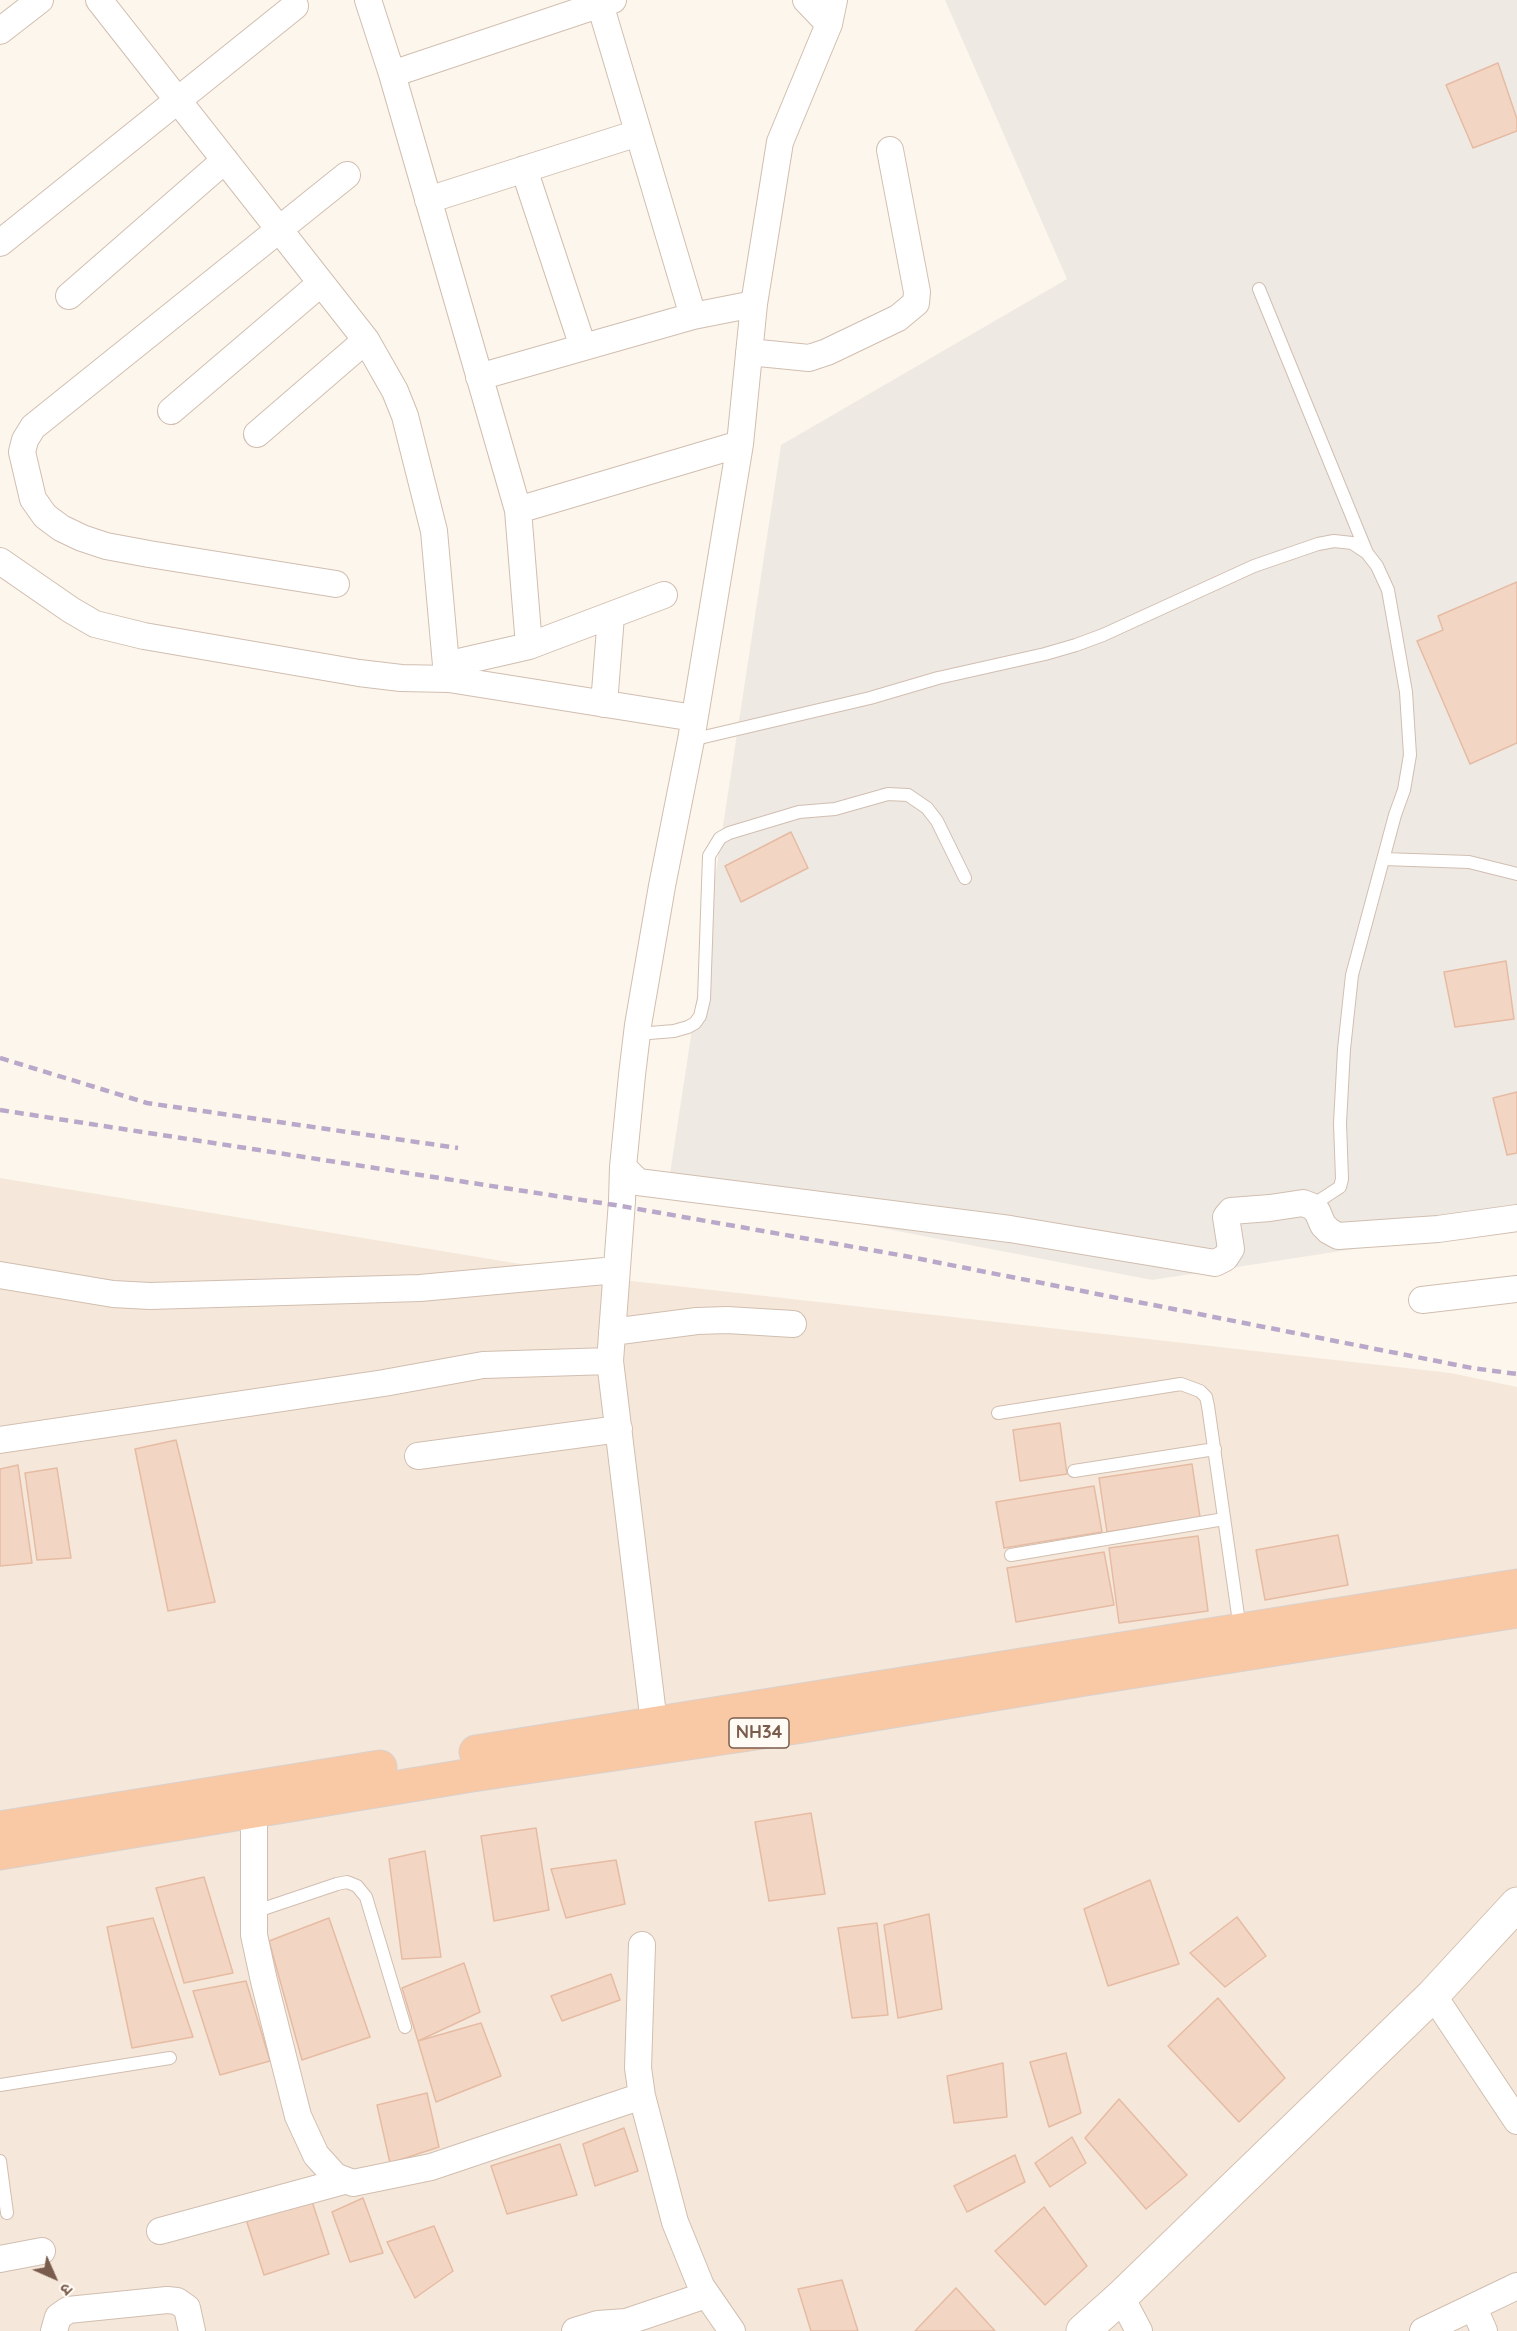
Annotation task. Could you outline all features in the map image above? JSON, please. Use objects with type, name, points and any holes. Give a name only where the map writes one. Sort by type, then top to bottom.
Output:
[{"type":"highway","name":"NH34","points":[[0,1828],[654,1735],[1240,1631],[1517,1586]]},
{"type":"highway","name":"NH34","points":[[0,1853],[472,1775],[654,1735],[803,1726],[1517,1611]]},
{"type":"main road","points":[[1083,2331],[1433,1995],[1517,1904]]},
{"type":"street","points":[[0,31],[40,0]]},
{"type":"street","points":[[99,0],[366,340],[395,391],[405,416],[434,531],[447,672]]},
{"type":"street","points":[[368,0],[392,74],[518,510],[529,646]]},
{"type":"street","points":[[654,1735],[610,1361],[622,1167],[637,1034],[662,886],[693,729],[740,444],[754,304],[780,142],[832,12],[806,0]]},
{"type":"street","points":[[392,74],[606,2],[638,133],[693,316]]},
{"type":"street","points":[[0,243],[295,6]]},
{"type":"street","points":[[428,200],[638,133]]},
{"type":"street","points":[[749,352],[809,358],[827,352],[898,318],[916,303],[917,292],[890,150]]},
{"type":"street","points":[[69,296],[225,160]]},
{"type":"street","points":[[524,170],[583,347]]},
{"type":"street","points":[[336,584],[149,554],[106,546],[82,538],[61,528],[45,516],[39,508],[33,499],[22,452],[25,440],[33,427],[347,175]]},
{"type":"street","points":[[171,411],[321,283]]},
{"type":"street","points":[[479,376],[693,316],[754,304]]},
{"type":"street","points":[[257,434],[366,340]]},
{"type":"street","points":[[518,510],[740,444]]},
{"type":"street","points":[[0,561],[71,610],[96,624],[144,636],[359,673],[401,678],[447,672],[529,646],[664,595]]},
{"type":"street","points":[[604,704],[611,616]]},
{"type":"street","points":[[447,672],[604,704],[693,729]]},
{"type":"street","points":[[622,1167],[638,1182],[1010,1229],[1215,1263],[1225,1258],[1230,1249],[1226,1217],[1231,1211],[1303,1203],[1317,1211],[1323,1225],[1329,1232],[1338,1236],[1438,1229],[1517,1218]]},
{"type":"street","points":[[0,1275],[113,1294],[150,1296],[420,1288],[616,1270]]},
{"type":"street","points":[[1422,1300],[1517,1289]]},
{"type":"street","points":[[612,1332],[697,1321],[727,1320],[793,1324]]},
{"type":"street","points":[[0,1440],[384,1383],[473,1366],[610,1361]]},
{"type":"street","points":[[418,1456],[619,1429]]},
{"type":"street","points":[[254,1812],[255,1935],[264,1981],[298,2116],[316,2155],[330,2172],[344,2181],[353,2183],[431,2167],[642,2096]]},
{"type":"street","points":[[642,1945],[638,2068],[642,2096],[675,2222],[706,2295],[732,2331]]},
{"type":"street","points":[[1433,1995],[1517,2121]]},
{"type":"street","points":[[160,2231],[344,2181]]},
{"type":"street","points":[[0,2259],[42,2251]]},
{"type":"street","points":[[1423,2331],[1479,2320],[1517,2286]]},
{"type":"street","points":[[574,2331],[598,2324],[626,2322],[706,2295]]},
{"type":"street","points":[[1121,2297],[1139,2331]]},
{"type":"street","points":[[54,2331],[58,2317],[63,2312],[77,2308],[167,2300],[177,2301],[187,2308],[192,2331]]},
{"type":"lane","points":[[1259,289],[1367,553],[1377,566],[1388,590],[1406,692],[1410,755],[1404,790],[1352,975],[1344,1049],[1340,1123],[1342,1179],[1340,1187],[1331,1195],[1311,1206]]},
{"type":"lane","points":[[693,729],[870,698],[938,678],[1076,645],[1103,635],[1254,566],[1318,544],[1334,541],[1352,543],[1367,553]]},
{"type":"lane","points":[[637,1034],[688,1027],[700,1016],[704,999],[709,856],[720,838],[729,833],[799,812],[835,809],[888,794],[908,795],[927,808],[937,821],[965,878]]},
{"type":"lane","points":[[1383,859],[1469,862],[1517,874]]},
{"type":"lane","points":[[998,1413],[1181,1384],[1200,1391],[1206,1397],[1215,1449],[1240,1631]]},
{"type":"lane","points":[[1074,1471],[1215,1449]]},
{"type":"lane","points":[[1011,1555],[1224,1519]]},
{"type":"lane","points":[[254,1912],[337,1884],[347,1882],[357,1886],[366,1897],[405,2027]]},
{"type":"lane","points":[[0,2085],[170,2058]]},
{"type":"lane","points":[[0,2161],[7,2213]]},
{"type":"shaded area","points":[[945,0],[1517,0],[1517,1224],[1152,1280],[668,1187],[781,445],[1067,279]]},
{"type":"shaded area","points":[[0,1178],[605,1278],[1451,1373],[1517,1387],[1517,2331],[0,2331]]},
{"type":"building","points":[[1498,63],[1517,119],[1517,131],[1473,148],[1446,85]]},
{"type":"building","points":[[1517,582],[1517,743],[1470,764],[1417,641],[1443,630],[1438,616]]},
{"type":"building","points":[[791,832],[808,868],[741,902],[725,866]]},
{"type":"building","points":[[1506,961],[1514,1019],[1455,1027],[1444,972]]},
{"type":"building","points":[[1517,1092],[1517,1153],[1507,1155],[1493,1098]]},
{"type":"building","points":[[1060,1423],[1067,1474],[1020,1481],[1013,1430]]},
{"type":"building","points":[[176,1440],[215,1602],[168,1611],[135,1449]]},
{"type":"building","points":[[1192,1464],[1200,1517],[1107,1532],[1099,1478]]},
{"type":"building","points":[[18,1465],[32,1563],[0,1566],[0,1469]]},
{"type":"building","points":[[57,1468],[71,1558],[37,1560],[25,1473]]},
{"type":"building","points":[[1094,1486],[1102,1532],[1004,1548],[996,1502]]},
{"type":"building","points":[[1338,1535],[1348,1585],[1265,1600],[1256,1550]]},
{"type":"building","points":[[1198,1536],[1208,1611],[1119,1623],[1109,1548]]},
{"type":"building","points":[[1104,1552],[1114,1605],[1016,1622],[1007,1568]]},
{"type":"building","points":[[811,1813],[825,1894],[769,1901],[755,1822]]},
{"type":"building","points":[[536,1828],[549,1910],[494,1921],[481,1836]]},
{"type":"building","points":[[425,1851],[441,1957],[402,1959],[389,1859]]},
{"type":"building","points":[[616,1860],[625,1904],[566,1918],[551,1869]]},
{"type":"building","points":[[204,1877],[233,1973],[184,1983],[156,1888]]},
{"type":"building","points":[[1150,1880],[1179,1964],[1108,1986],[1084,1909]]},
{"type":"building","points":[[929,1914],[942,2009],[898,2018],[884,1925]]},
{"type":"building","points":[[1237,1917],[1266,1956],[1225,1987],[1190,1953]]},
{"type":"building","points":[[153,1918],[193,2037],[132,2048],[107,1927]]},
{"type":"building","points":[[329,1918],[370,2037],[302,2060],[269,1941]]},
{"type":"building","points":[[877,1923],[888,2015],[852,2018],[838,1928]]},
{"type":"building","points":[[464,1963],[480,2012],[418,2041],[402,1988]]},
{"type":"building","points":[[611,1974],[620,2000],[562,2021],[551,1996]]},
{"type":"building","points":[[246,1981],[270,2061],[220,2075],[193,1991]]},
{"type":"building","points":[[1218,1998],[1285,2078],[1239,2122],[1168,2046]]},
{"type":"building","points":[[481,2023],[501,2076],[436,2102],[418,2041]]},
{"type":"building","points":[[1066,2053],[1081,2113],[1049,2127],[1030,2062]]},
{"type":"building","points":[[1003,2063],[1007,2117],[954,2123],[947,2076]]},
{"type":"building","points":[[427,2093],[439,2147],[390,2163],[377,2105]]},
{"type":"building","points":[[1119,2099],[1187,2175],[1146,2209],[1085,2138]]},
{"type":"building","points":[[624,2128],[638,2171],[595,2186],[583,2144]]},
{"type":"building","points":[[1072,2137],[1086,2163],[1050,2187],[1035,2163]]},
{"type":"building","points":[[560,2144],[577,2195],[507,2214],[491,2166]]},
{"type":"building","points":[[1015,2155],[1025,2182],[967,2212],[954,2186]]},
{"type":"building","points":[[309,2192],[329,2254],[264,2275],[244,2213]]},
{"type":"building","points":[[363,2198],[383,2253],[350,2262],[332,2212]]},
{"type":"building","points":[[1044,2207],[1087,2266],[1045,2305],[995,2251]]},
{"type":"building","points":[[434,2226],[453,2271],[415,2298],[387,2242]]},
{"type":"building","points":[[842,2280],[858,2331],[811,2331],[798,2289]]},
{"type":"building","points":[[956,2288],[995,2331],[915,2331]]},
{"type":"railway","points":[[0,1058],[147,1103],[458,1148]]},
{"type":"railway","points":[[0,1110],[621,1206],[905,1256],[1472,1368],[1517,1374]]}]
